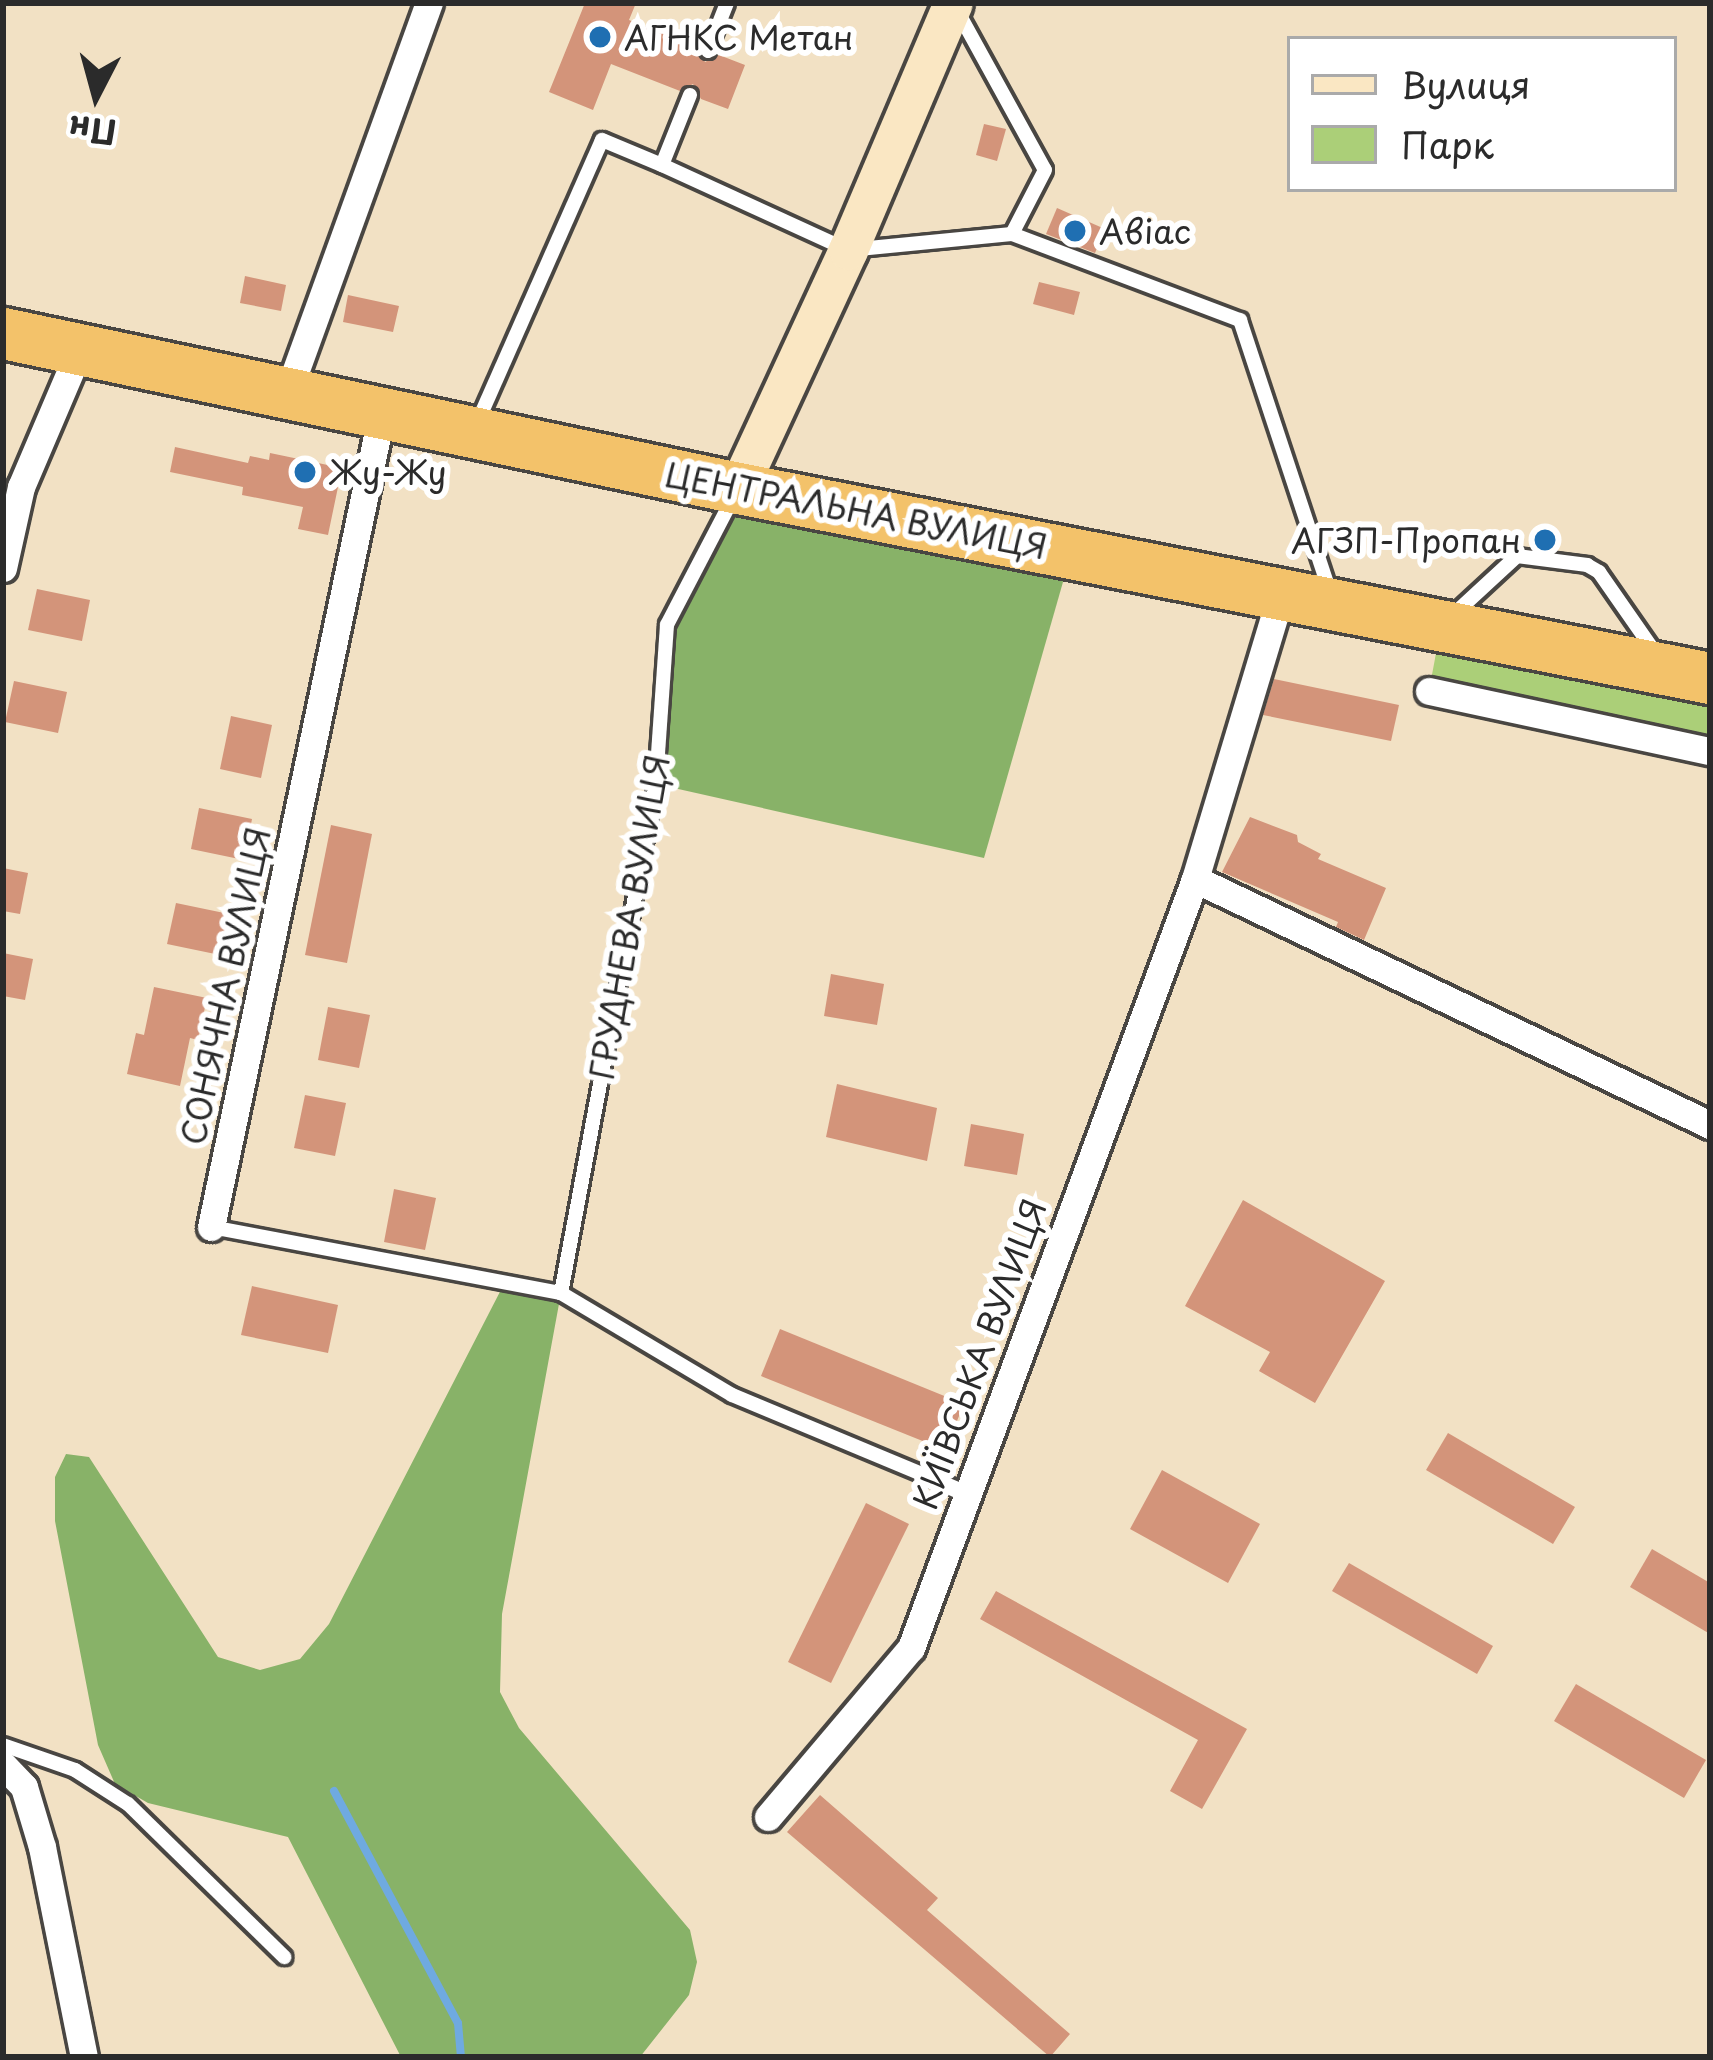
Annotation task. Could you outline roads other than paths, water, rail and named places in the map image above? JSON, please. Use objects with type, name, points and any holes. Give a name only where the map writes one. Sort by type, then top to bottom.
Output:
[{"type":"highway","name":"ЦЕНТРАЛЬНА ВУЛИЦЯ","points":[[10,327],[80,349],[738,488],[1689,675]]},
{"type":"street","points":[[288,392],[429,3]]},
{"type":"street","name":"ГРУДНЕВА ВУЛИЦЯ","points":[[738,488],[848,250],[953,3]]},
{"type":"street","points":[[3,568],[21,488],[80,349]]},
{"type":"street","name":"СОНЯЧНА ВУЛИЦЯ","points":[[211,1228],[382,412]]},
{"type":"street","name":"КИЇВСЬКА ВУЛИЦЯ","points":[[768,1817],[910,1648],[1195,879],[1281,595]]},
{"type":"street","points":[[1429,692],[1710,751]]},
{"type":"street","points":[[1195,879],[1710,1125]]},
{"type":"street","points":[[3,1766],[24,1787],[42,1847],[84,2057]]},
{"type":"lane","points":[[708,50],[727,3]]},
{"type":"lane","points":[[953,3],[1045,170],[1012,234]]},
{"type":"lane","points":[[662,165],[690,94]]},
{"type":"lane","points":[[474,430],[602,140],[848,250],[1012,234],[1240,320],[1335,606]]},
{"type":"lane","name":"ГРУДНЕВА ВУЛИЦЯ","points":[[561,1293],[656,784],[667,625],[738,488]]},
{"type":"lane","points":[[1441,626],[1517,556],[1587,565],[1600,572],[1689,675]]},
{"type":"lane","name":"СОНЯЧНА ВУЛИЦЯ","points":[[211,1228],[561,1293]]},
{"type":"lane","points":[[561,1293],[732,1395],[967,1493]]},
{"type":"lane","points":[[3,1745],[75,1770],[128,1804],[284,1957]]},
{"type":"waterway","points":[[334,1791],[458,2023],[461,2057]]},
{"type":"place","name":"АГНКС Метан","points":[[600,37]]},
{"type":"place","name":"Авіас","points":[[1075,231]]},
{"type":"place","name":"Жу-Жу","points":[[305,472]]},
{"type":"place","name":"АГЗП-Пропан","points":[[1545,540]]}]
